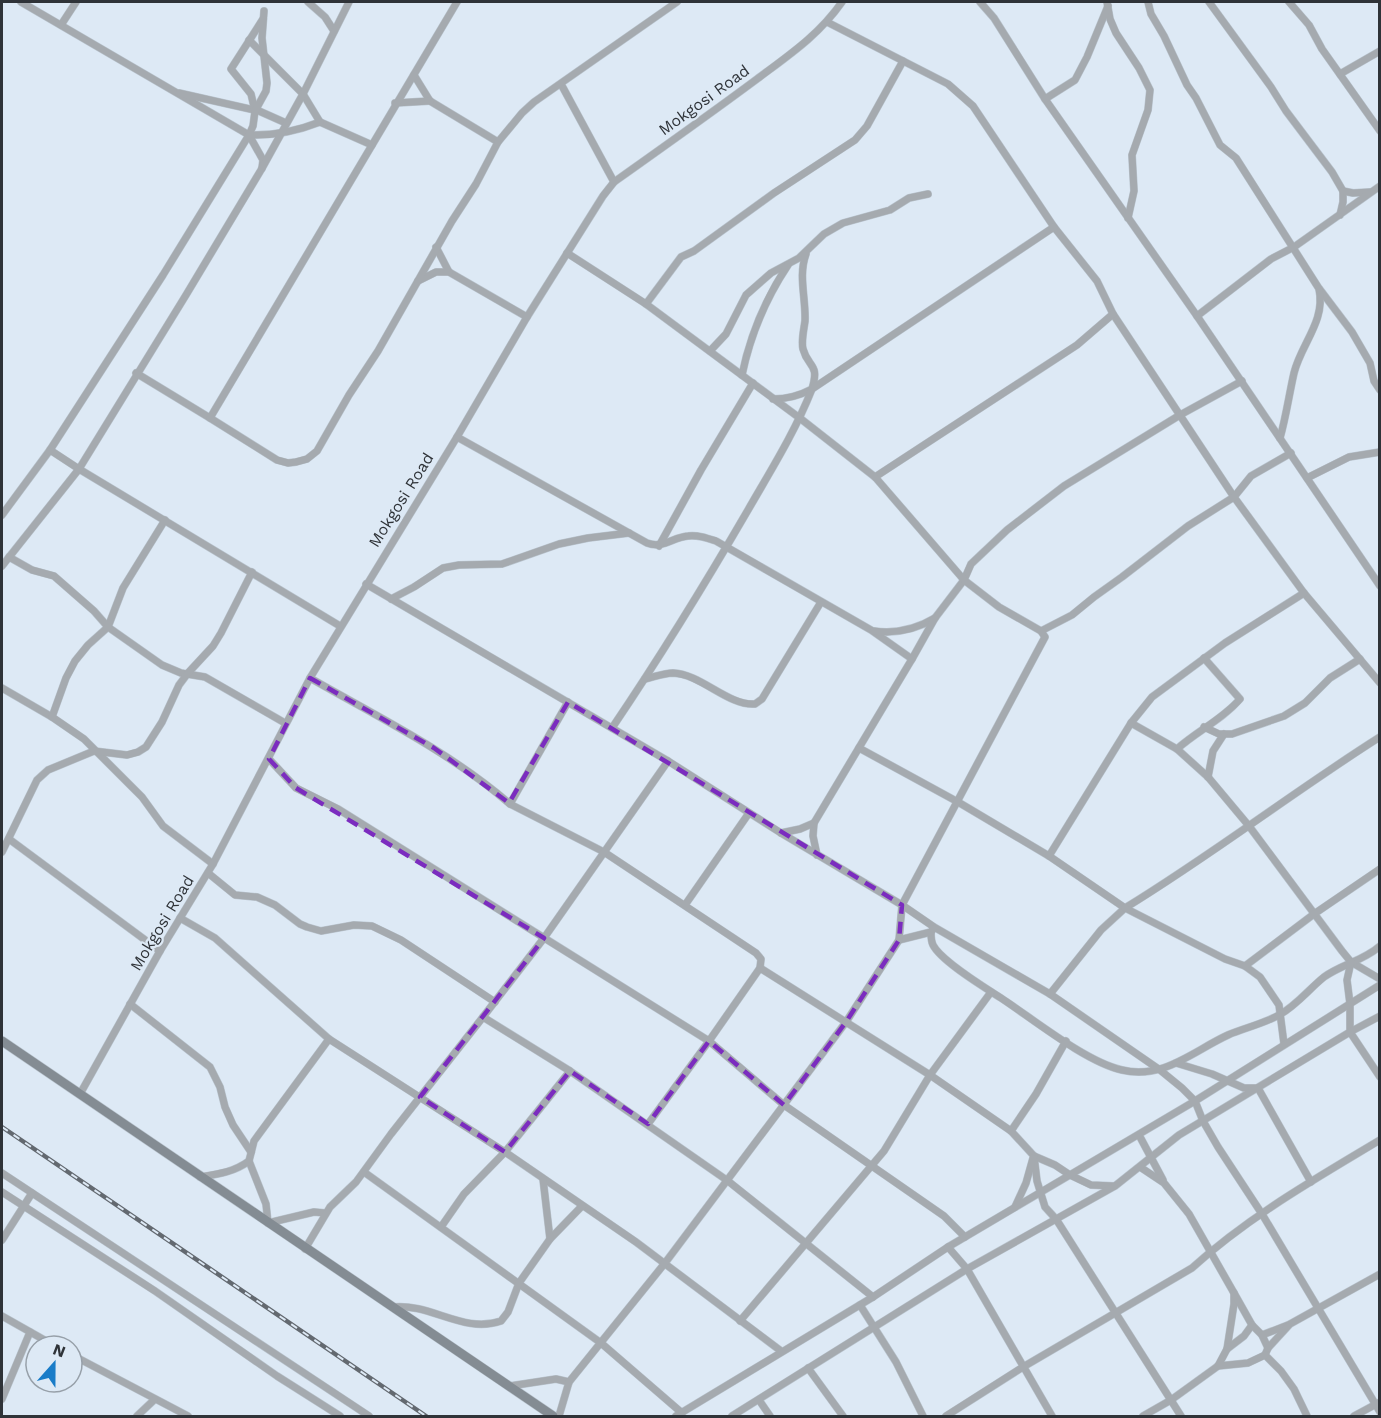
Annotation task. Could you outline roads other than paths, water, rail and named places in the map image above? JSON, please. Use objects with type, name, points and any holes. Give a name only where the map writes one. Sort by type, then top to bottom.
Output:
[{"type":"street","points":[[21,2],[249,135],[263,160],[261,170]]},
{"type":"street","points":[[61,25],[76,2]]},
{"type":"street","points":[[309,2],[325,17],[334,31]]},
{"type":"street","points":[[2,566],[79,469],[261,170],[303,94],[349,2]]},
{"type":"street","points":[[210,418],[457,2]]},
{"type":"street","points":[[136,373],[277,459],[288,463],[307,459],[317,451],[328,434],[348,395],[378,351],[436,247],[476,184],[498,142],[522,113],[675,2]]},
{"type":"street","name":"Mokgosi Road","points":[[80,1094],[160,951],[213,864],[269,759],[285,723],[340,626],[592,212],[614,182],[730,100],[810,39],[828,22],[842,2]]},
{"type":"street","points":[[980,2],[994,18],[1045,99],[1242,381],[1380,586]]},
{"type":"street","points":[[1149,2],[1151,14],[1164,36],[1186,85],[1196,98],[1220,145],[1236,158],[1318,286],[1352,332],[1370,363],[1374,381],[1380,390]]},
{"type":"street","points":[[1209,2],[1332,172],[1343,191],[1340,215]]},
{"type":"street","points":[[1289,2],[1309,24],[1322,49],[1380,131]]},
{"type":"street","points":[[1045,99],[1075,80],[1109,3]]},
{"type":"street","points":[[1109,3],[1110,19],[1116,33],[1139,68],[1150,90],[1148,110],[1132,155],[1134,191],[1128,218]]},
{"type":"street","points":[[2,515],[50,450],[163,275],[249,135],[255,111],[251,94],[231,69],[263,15],[263,54],[267,82],[266,91],[255,111]]},
{"type":"street","points":[[828,22],[948,84],[973,106],[1054,227],[1096,281],[1113,314],[1234,497],[1304,593],[1380,683]]},
{"type":"street","points":[[249,40],[303,94],[320,122],[372,145]]},
{"type":"street","points":[[1340,74],[1380,51]]},
{"type":"street","points":[[646,304],[681,257],[694,251],[774,193],[855,140],[867,126],[903,61]]},
{"type":"street","points":[[414,75],[430,101],[498,142]]},
{"type":"street","points":[[561,84],[614,182]]},
{"type":"street","points":[[172,91],[255,111],[286,123]]},
{"type":"street","points":[[395,103],[430,101]]},
{"type":"street","points":[[249,135],[280,134],[320,122]]},
{"type":"street","points":[[1197,316],[1271,259],[1294,247],[1380,186]]},
{"type":"street","points":[[1343,191],[1353,194],[1371,192]]},
{"type":"street","points":[[710,351],[726,334],[746,295],[771,273],[807,252],[824,234],[843,223],[890,210],[909,198],[928,194]]},
{"type":"street","points":[[773,399],[791,398],[812,389],[1054,227]]},
{"type":"street","points":[[436,247],[448,272]]},
{"type":"street","points":[[612,728],[645,679],[726,547],[801,419],[816,374],[803,349],[805,319],[802,272],[807,252]]},
{"type":"street","points":[[559,1416],[569,1382],[728,1181],[846,1022],[898,940],[902,905],[1045,637],[1041,631],[999,607],[964,580],[875,477],[646,304],[567,253]]},
{"type":"street","points":[[742,375],[746,356],[764,309],[789,264]]},
{"type":"street","points":[[418,281],[436,272],[448,272],[527,317]]},
{"type":"street","points":[[1280,438],[1294,372],[1315,327],[1320,309],[1321,298],[1318,286]]},
{"type":"street","points":[[875,477],[1077,345],[1113,314]]},
{"type":"street","points":[[817,855],[813,836],[814,823],[935,618],[964,580],[975,559],[1033,509],[1064,486],[1180,415],[1242,381]]},
{"type":"street","points":[[659,546],[753,383]]},
{"type":"street","points":[[457,437],[647,543],[659,546],[687,536],[701,536],[716,541],[871,630],[912,659]]},
{"type":"street","points":[[50,450],[340,626]]},
{"type":"street","points":[[1307,478],[1349,457],[1380,452]]},
{"type":"street","points":[[1041,631],[1072,615],[1188,526],[1234,497],[1251,476],[1291,453]]},
{"type":"street","points":[[52,717],[66,678],[75,661],[88,645],[108,627],[123,588],[165,520]]},
{"type":"street","points":[[391,599],[443,568],[459,565],[502,564],[559,544],[629,533]]},
{"type":"street","points":[[9,557],[32,570],[54,576],[94,611],[108,627],[162,665],[171,670],[205,677],[285,723]]},
{"type":"street","points":[[2,852],[37,780],[48,770],[94,751],[127,755],[146,747],[179,685],[213,646],[252,572]]},
{"type":"street","points":[[366,584],[668,761],[781,834],[902,905],[932,929],[1050,994],[1160,1070],[1195,1101],[1203,1121],[1319,1308],[1377,1404],[1380,1413]]},
{"type":"street","points":[[1049,856],[1131,723],[1152,697],[1204,658],[1304,593]]},
{"type":"street","points":[[645,679],[672,673],[683,675],[741,702],[755,704],[762,699],[821,602]]},
{"type":"street","points":[[871,630],[886,632],[908,630],[935,618]]},
{"type":"street","points":[[1177,749],[1231,709],[1240,699],[1204,658]]},
{"type":"street","points":[[1204,727],[1219,734],[1232,734],[1284,716],[1305,703],[1330,678],[1360,659]]},
{"type":"street","points":[[310,678],[434,748],[470,772],[510,804],[604,852],[756,953],[761,959],[760,968],[648,1124]]},
{"type":"street","points":[[2,688],[84,739],[142,797],[163,826],[213,864]]},
{"type":"street","points":[[510,804],[568,702]]},
{"type":"street","points":[[1131,723],[1177,749],[1208,777],[1249,826],[1351,962],[1380,979]]},
{"type":"street","points":[[1208,777],[1213,751],[1224,734]]},
{"type":"street","points":[[1050,994],[1101,930],[1125,908],[1249,826],[1326,771],[1380,737]]},
{"type":"street","points":[[859,748],[958,802],[1049,856],[1125,908],[1225,959],[1245,966],[1260,977],[1279,1005],[1284,1044]]},
{"type":"street","points":[[269,759],[296,788],[338,810],[709,1041],[784,1105],[944,1216],[965,1237]]},
{"type":"street","points":[[305,1249],[326,1213],[364,1172],[544,938],[668,761]]},
{"type":"street","points":[[685,905],[749,813]]},
{"type":"street","points":[[781,834],[814,823]]},
{"type":"street","points":[[9,839],[160,951]]},
{"type":"street","points":[[1245,966],[1314,914],[1380,869]]},
{"type":"street","points":[[208,873],[235,894],[257,897],[275,905],[307,927],[321,931],[354,925],[372,926],[400,940],[495,1002]]},
{"type":"street","points":[[180,918],[215,938],[329,1039],[505,1152],[665,1263],[781,1351]]},
{"type":"street","points":[[898,940],[932,929]]},
{"type":"street","points":[[932,929],[932,943],[936,948],[991,992],[1086,1055],[1122,1070],[1140,1072],[1160,1070],[1176,1064],[1227,1036],[1279,1015],[1325,976],[1351,962],[1361,960],[1380,946]]},
{"type":"street","points":[[1351,962],[1347,990],[1350,1004],[1350,1032],[1380,1077]]},
{"type":"street","points":[[760,968],[930,1076],[1011,1131],[1034,1156],[1091,1185],[1115,1186]]},
{"type":"street","points":[[364,1172],[601,1343],[679,1415],[873,1297],[948,1247],[1139,1135],[1380,986]]},
{"type":"street","points":[[740,1321],[884,1151],[930,1076],[991,992]]},
{"type":"street","points":[[130,1004],[210,1067],[220,1087],[233,1125],[251,1152]]},
{"type":"street","points":[[732,1416],[968,1269],[1115,1186],[1179,1135],[1380,1016]]},
{"type":"street","points":[[483,1017],[570,1071],[728,1181],[873,1297]]},
{"type":"street","points":[[268,1223],[266,1204],[249,1161],[254,1141],[329,1039]]},
{"type":"street","points":[[2,1041],[553,1416]]},
{"type":"street","points":[[1011,1131],[1036,1094],[1066,1041]]},
{"type":"street","points":[[1176,1064],[1244,1088],[1258,1088]]},
{"type":"street","points":[[441,1227],[464,1194],[505,1152],[570,1071]]},
{"type":"street","points":[[1258,1088],[1311,1182]]},
{"type":"street","points":[[1139,1135],[1164,1183],[1189,1214],[1252,1325],[1262,1335],[1268,1348]]},
{"type":"street","points":[[946,1416],[1114,1312],[1192,1268],[1210,1251],[1262,1214],[1380,1140]]},
{"type":"street","points":[[1034,1156],[1045,1207],[1056,1220],[1181,1416]]},
{"type":"street","points":[[1014,1208],[1026,1183],[1034,1156]]},
{"type":"street","points":[[200,1177],[223,1174],[238,1169],[249,1161]]},
{"type":"street","points":[[1140,1167],[1164,1183]]},
{"type":"street","points":[[2,1173],[369,1416]]},
{"type":"street","points":[[543,1179],[550,1239]]},
{"type":"street","points":[[2,1192],[155,1291],[277,1377],[340,1416]]},
{"type":"street","points":[[2,1240],[32,1193]]},
{"type":"street","points":[[393,1307],[407,1306],[421,1309],[465,1324],[501,1321],[508,1312],[519,1284],[550,1239],[582,1206]]},
{"type":"street","points":[[268,1223],[314,1212],[326,1213]]},
{"type":"street","points":[[948,1247],[968,1269],[1052,1416]]},
{"type":"street","points":[[1262,1335],[1290,1324],[1380,1274]]},
{"type":"street","points":[[1143,1416],[1171,1400],[1218,1366],[1227,1349],[1234,1293]]},
{"type":"street","points":[[860,1305],[896,1362],[923,1416]]},
{"type":"street","points":[[2,1316],[34,1334]]},
{"type":"street","points":[[1218,1366],[1248,1363],[1265,1355],[1268,1348],[1290,1324]]},
{"type":"street","points":[[1227,1349],[1244,1336],[1252,1325]]},
{"type":"street","points":[[2,1399],[30,1332]]},
{"type":"street","points":[[1265,1355],[1294,1389],[1307,1416]]},
{"type":"street","points":[[84,1362],[188,1416]]},
{"type":"street","points":[[808,1368],[843,1416]]},
{"type":"street","points":[[510,1386],[556,1379],[569,1382]]},
{"type":"street","points":[[137,1416],[154,1400]]},
{"type":"street","points":[[759,1400],[770,1416]]},
{"type":"street","points":[[1354,1416],[1377,1404]]},
{"type":"railway","points":[[2,1127],[426,1416]]}]
